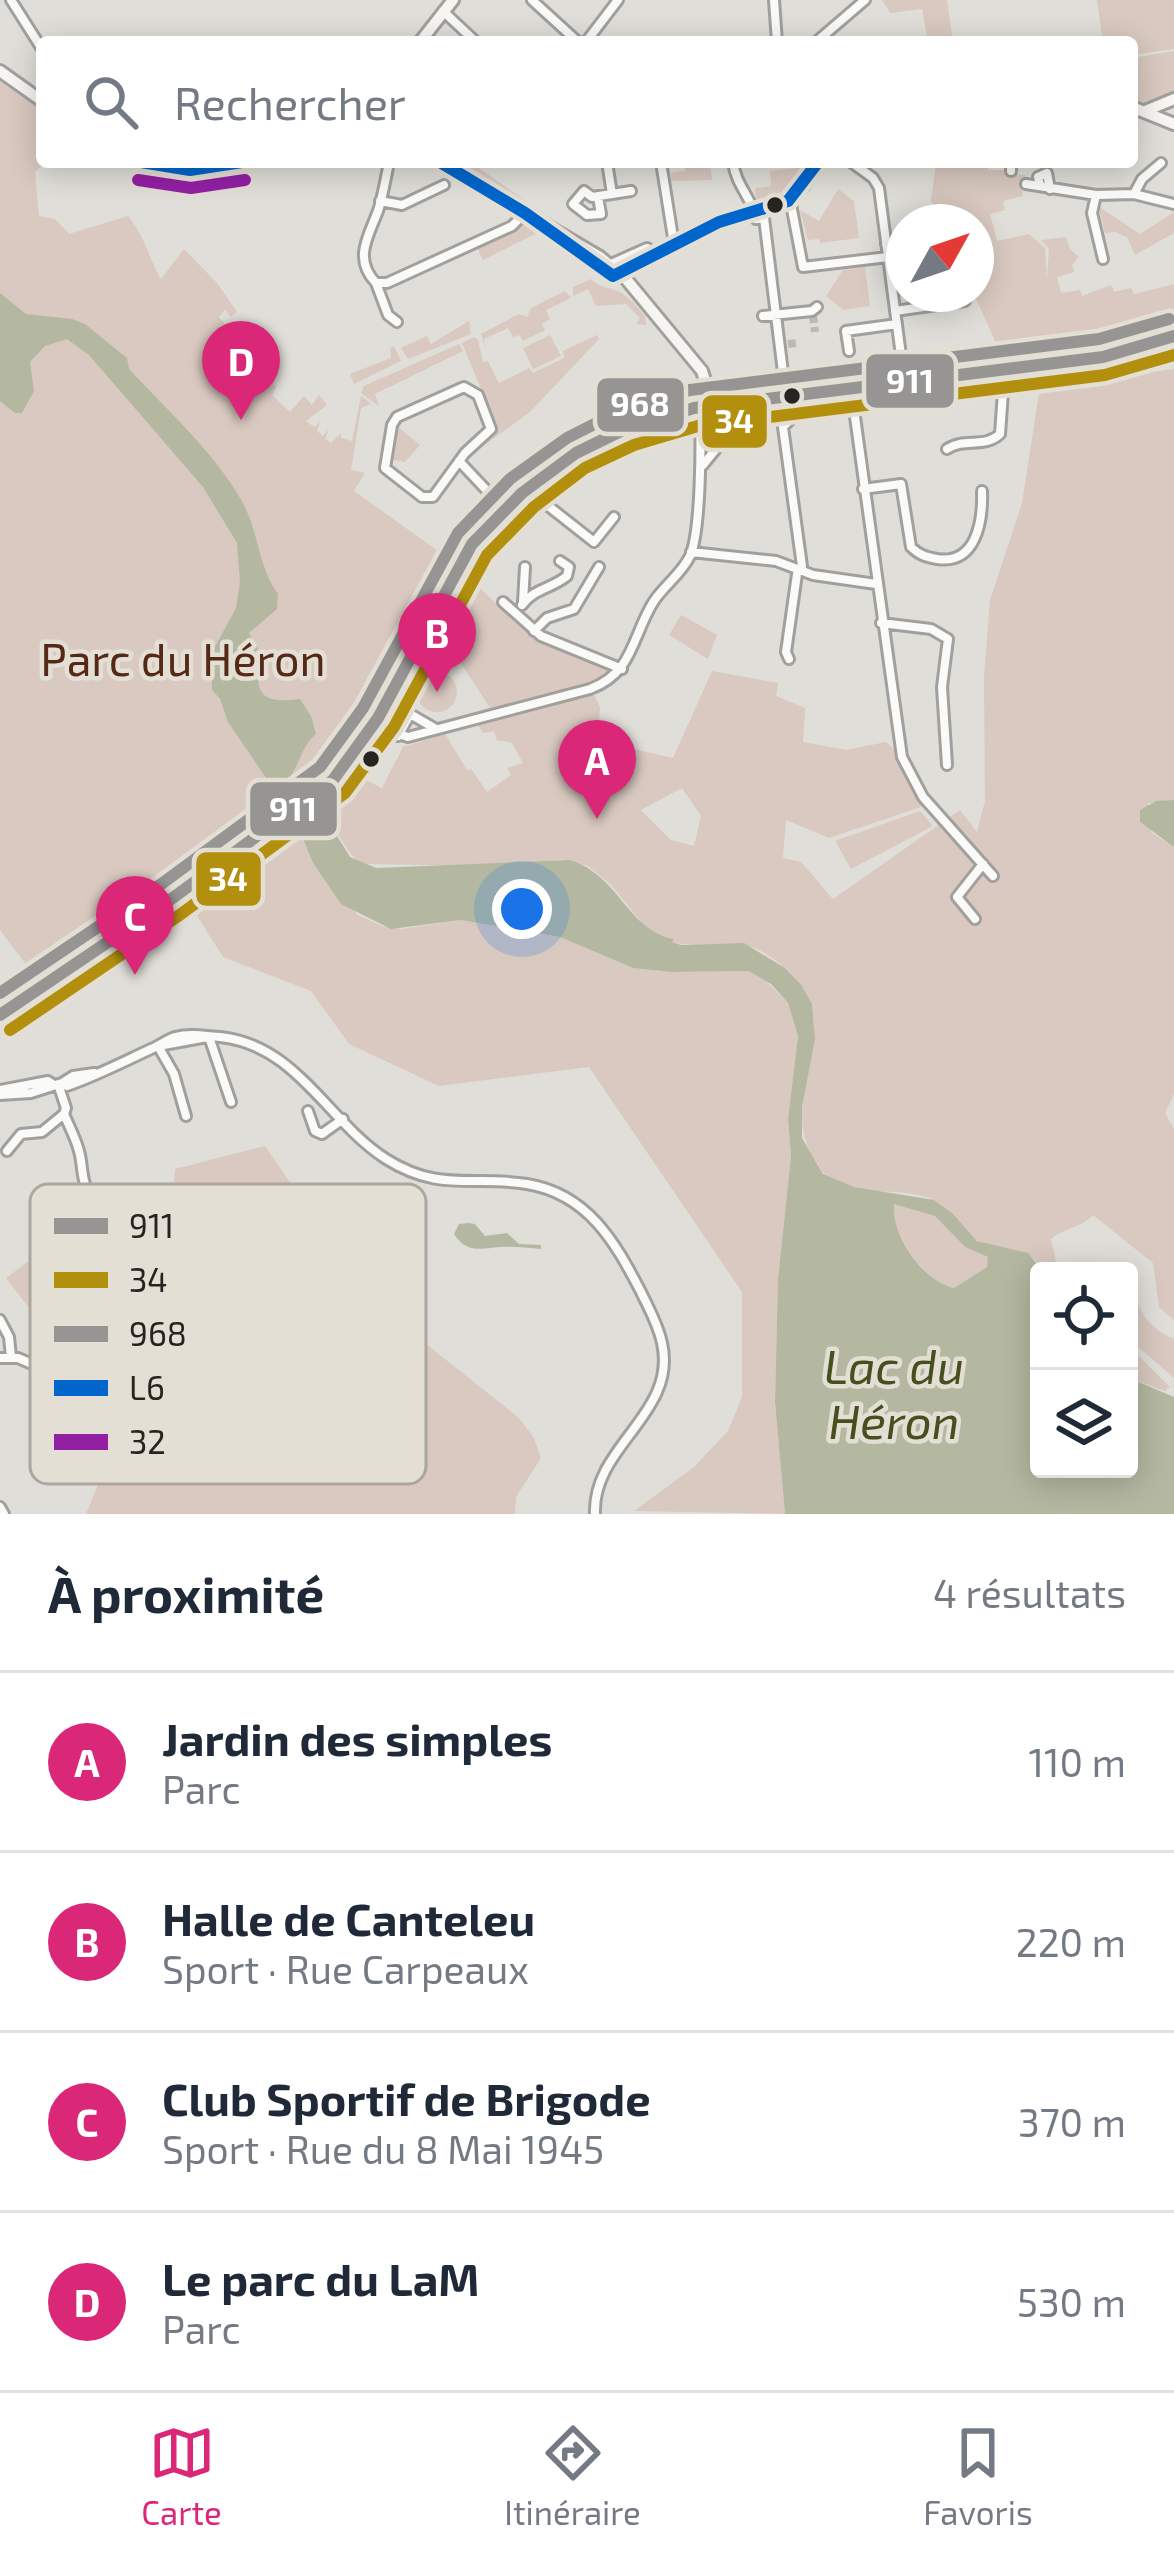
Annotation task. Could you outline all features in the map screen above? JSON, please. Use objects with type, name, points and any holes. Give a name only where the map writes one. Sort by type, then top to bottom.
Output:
[{"type":"main road","points":[[424,36],[453,0]]},
{"type":"main road","points":[[0,67],[36,93]]},
{"type":"main road","points":[[1138,109],[1149,111],[1170,103]]},
{"type":"main road","points":[[1170,103],[1162,113],[1171,124]]},
{"type":"main road","points":[[1138,110],[1171,124]]},
{"type":"main road","points":[[453,168],[612,270],[707,380],[707,410]]},
{"type":"main road","points":[[612,270],[719,215],[754,210],[793,196],[814,168]]},
{"type":"main road","points":[[1003,375],[1114,355],[1174,336]]},
{"type":"main road","points":[[0,1018],[348,773],[482,545],[507,513],[573,456],[614,434],[707,410],[1174,354]]},
{"type":"street","points":[[11,0],[36,40]]},
{"type":"street","points":[[532,0],[575,36]]},
{"type":"street","points":[[587,36],[618,0]]},
{"type":"street","points":[[774,0],[777,36]]},
{"type":"street","points":[[823,36],[865,0]]},
{"type":"street","points":[[443,11],[470,36]]},
{"type":"street","points":[[1134,194],[1142,179],[1161,163]]},
{"type":"street","points":[[388,168],[363,251],[388,314],[397,322]]},
{"type":"street","points":[[608,168],[612,194]]},
{"type":"street","points":[[662,168],[674,240]]},
{"type":"street","points":[[734,168],[736,185],[757,219],[764,218],[784,344],[789,421],[783,427],[800,570],[786,652],[789,659]]},
{"type":"street","points":[[858,168],[877,184],[886,244]]},
{"type":"street","points":[[1027,184],[1096,195],[1134,194],[1174,204]]},
{"type":"street","points":[[380,202],[402,205],[444,185]]},
{"type":"street","points":[[598,197],[631,191]]},
{"type":"street","points":[[1096,195],[1092,213],[1102,259]]},
{"type":"street","points":[[793,196],[803,267],[886,257]]},
{"type":"street","points":[[376,284],[492,235],[525,213]]},
{"type":"street","points":[[763,316],[814,311]]},
{"type":"street","points":[[896,312],[905,387]]},
{"type":"street","points":[[849,351],[846,331],[897,324]]},
{"type":"street","points":[[947,449],[963,441],[986,443],[1000,434],[1003,375]]},
{"type":"street","points":[[468,387],[478,395],[490,430],[459,460],[433,497],[418,496],[385,468],[392,423],[456,388],[468,387]]},
{"type":"street","points":[[852,392],[896,734],[905,766],[923,797],[993,876]]},
{"type":"street","points":[[377,727],[398,736],[436,729],[590,689],[622,669],[652,604],[691,552],[707,410]]},
{"type":"street","points":[[700,472],[716,449],[707,410]]},
{"type":"street","points":[[459,460],[507,513]]},
{"type":"street","points":[[863,490],[901,484],[911,547],[924,556],[954,560],[970,550],[982,516],[982,491]]},
{"type":"street","points":[[530,491],[594,542],[614,517]]},
{"type":"street","points":[[691,552],[776,561],[876,584]]},
{"type":"street","points":[[519,609],[535,590],[554,586],[568,576],[570,569],[560,561]]},
{"type":"street","points":[[519,609],[525,567]]},
{"type":"street","points":[[534,632],[547,618],[574,610],[599,567]]},
{"type":"street","points":[[503,602],[519,609],[534,632],[622,669]]},
{"type":"street","points":[[881,623],[932,628],[948,639],[942,687],[946,765]]},
{"type":"street","points":[[398,736],[410,714],[436,729]]},
{"type":"street","points":[[975,919],[957,897],[982,865]]},
{"type":"street","points":[[0,1092],[31,1093],[58,1084],[68,1086],[177,1036],[245,1042],[293,1070],[380,1155],[415,1173],[452,1183],[526,1184],[560,1195],[589,1213],[615,1243],[658,1326],[665,1366],[652,1407],[601,1477],[595,1514]]},
{"type":"street","points":[[209,1037],[231,1102]]},
{"type":"street","points":[[158,1046],[187,1116]]},
{"type":"street","points":[[7,1151],[21,1134],[42,1132],[64,1114],[58,1084]]},
{"type":"street","points":[[308,1111],[313,1127],[322,1134],[343,1120]]},
{"type":"street","points":[[64,1114],[80,1152],[84,1184]]},
{"type":"street","points":[[0,1320],[9,1337],[5,1358]]},
{"type":"green space","points":[[882,0],[947,0],[952,36],[927,36],[922,9],[890,13]]},
{"type":"green space","points":[[1097,0],[1174,0],[1174,49],[1138,54],[1138,36],[1102,36]]},
{"type":"green space","points":[[1174,51],[1174,93],[1150,104],[1138,101],[1138,57]]},
{"type":"green space","name":"Parc du Héron","points":[[0,74],[36,100],[39,216],[55,219],[69,234],[128,216],[161,279],[184,249],[237,312],[231,317],[225,310],[219,317],[236,338],[245,331],[251,343],[260,336],[277,358],[265,368],[276,387],[272,395],[290,412],[304,396],[312,405],[319,395],[327,405],[306,421],[314,427],[320,422],[317,431],[323,436],[329,429],[325,439],[331,443],[341,433],[341,438],[352,441],[361,396],[371,404],[361,408],[351,470],[365,473],[354,491],[455,563],[371,722],[332,777],[40,983],[0,930]]},
{"type":"green space","points":[[465,168],[479,168],[598,251]]},
{"type":"green space","points":[[711,168],[712,180],[671,181],[671,173]]},
{"type":"green space","points":[[808,168],[789,189],[756,201],[755,188],[771,186],[770,171]]},
{"type":"green space","points":[[935,168],[988,168],[1026,175],[1022,196],[1003,201],[1005,210],[994,213],[994,204],[933,204]]},
{"type":"green space","points":[[838,189],[854,201],[859,238],[808,240],[800,210],[819,221]]},
{"type":"green space","points":[[1098,206],[1140,234],[1174,212],[1174,233],[1135,255],[1127,237],[1105,233]]},
{"type":"green space","points":[[528,222],[541,231],[483,260],[476,246]]},
{"type":"green space","points":[[994,229],[997,241],[1029,234],[1045,248],[1047,279],[1049,249],[1041,240],[1066,237],[1079,257],[1072,265],[1074,272],[1057,277],[1061,293],[1080,290],[1082,296],[1111,285],[1114,292],[1131,288],[1134,294],[1174,284],[1174,328],[1121,346],[1009,364],[982,312],[994,312]]},
{"type":"green space","points":[[865,267],[870,306],[843,310],[826,296],[843,270]]},
{"type":"green space","points":[[591,279],[629,298],[645,316],[646,325],[636,324],[640,318],[626,304],[596,306],[588,289],[573,296],[573,287]]},
{"type":"green space","points":[[565,291],[571,298],[546,310],[550,319],[542,324],[545,330],[523,341],[508,328],[484,339],[485,348],[481,334],[519,314],[527,317],[531,308]]},
{"type":"green space","points":[[469,321],[471,334],[408,359],[401,348],[427,336],[431,344]]},
{"type":"green space","points":[[550,335],[561,356],[533,369],[523,348]]},
{"type":"green space","points":[[597,335],[599,339],[530,412],[471,455],[492,437],[495,423],[462,343],[474,337],[478,340],[483,362],[488,361],[499,383],[564,358],[563,351]]},
{"type":"green space","points":[[459,344],[463,351],[375,394],[379,406],[361,393],[364,386]]},
{"type":"green space","points":[[394,346],[401,361],[354,384],[350,374],[391,358]]},
{"type":"green space","points":[[1174,369],[1174,800],[1148,803],[1151,832],[1174,847],[1174,1094],[1165,1113],[1174,1129],[1174,1320],[1159,1307],[1153,1263],[1093,1215],[1051,1239],[1056,1262],[1037,1262],[1024,1253],[979,1241],[932,1200],[847,1186],[824,1174],[805,1138],[802,1114],[814,1019],[806,995],[767,954],[742,945],[670,942],[673,939],[649,931],[610,884],[588,866],[560,860],[488,866],[362,864],[327,819],[313,809],[371,769],[366,780],[382,788],[403,747],[445,734],[487,792],[511,775],[507,768],[523,763],[512,743],[497,740],[494,731],[483,733],[478,725],[593,693],[600,707],[598,746],[608,743],[673,758],[712,671],[778,683],[776,696],[805,708],[803,742],[846,750],[886,742],[892,747],[921,807],[829,838],[786,820],[783,858],[801,862],[833,899],[960,810],[977,832],[985,801],[984,678],[990,600],[1022,503],[1040,387]],"holes":[[[682,788],[701,816],[694,846],[671,840],[641,810]]]},
{"type":"green space","points":[[397,426],[420,445],[405,462],[391,459]]},
{"type":"green space","points":[[470,579],[534,639],[610,669],[593,682],[490,708],[460,662],[433,646]]},
{"type":"green space","points":[[681,615],[717,635],[708,659],[669,635]]},
{"type":"green space","points":[[437,672],[451,678],[457,692],[451,706],[437,712],[423,706],[417,692],[423,678]]},
{"type":"green space","points":[[920,811],[933,826],[851,869],[835,841]]},
{"type":"green space","points":[[298,827],[313,863],[358,915],[382,926],[402,929],[461,920],[560,937],[633,968],[749,971],[761,976],[788,1003],[798,1036],[788,1119],[791,1156],[778,1279],[775,1402],[785,1514],[634,1511],[694,1467],[728,1431],[742,1397],[742,1292],[589,1067],[439,1086],[349,1044],[311,991],[223,957],[191,906]]},
{"type":"green space","points":[[265,1146],[291,1184],[174,1184],[175,1169]]},
{"type":"green space","points":[[894,1203],[935,1216],[965,1247],[989,1257],[987,1267],[954,1288],[931,1276],[904,1242]]},
{"type":"green space","points":[[30,1260],[30,1307],[29,1308],[6,1278]]},
{"type":"green space","points":[[1138,1303],[1157,1329],[1174,1339],[1174,1378],[1138,1347]]},
{"type":"green space","points":[[426,1344],[519,1418],[541,1458],[516,1497],[515,1514],[86,1514],[98,1484],[426,1484]]},
{"type":"green space","points":[[1138,1355],[1170,1387],[1165,1391],[1138,1381]]},
{"type":"water","name":"Lac du Héron","points":[[0,293],[26,314],[85,324],[127,358],[129,369],[229,480],[246,510],[278,594],[277,609],[249,633],[261,655],[260,687],[268,698],[300,699],[316,734],[289,779],[313,809],[323,813],[350,857],[376,868],[570,860],[601,878],[645,925],[674,939],[672,942],[744,943],[785,968],[812,1004],[815,1039],[802,1107],[802,1138],[823,1174],[854,1187],[934,1200],[977,1241],[1028,1253],[1035,1262],[1030,1262],[1030,1478],[1138,1478],[1138,1382],[1174,1397],[1174,1514],[785,1514],[775,1402],[778,1279],[791,1156],[788,1119],[798,1036],[788,1003],[771,984],[749,971],[633,968],[560,937],[461,920],[391,929],[341,904],[313,863],[296,822],[228,722],[212,690],[211,654],[236,608],[240,581],[237,543],[203,487],[89,355],[67,339],[45,346],[30,362],[34,391],[22,413],[0,401]],"holes":[[[894,1204],[935,1216],[965,1247],[988,1257],[987,1267],[954,1288],[942,1283],[911,1255],[898,1230]]]},
{"type":"water","points":[[1174,800],[1174,847],[1140,822],[1140,810],[1156,801]]},
{"type":"water","points":[[468,1223],[485,1236],[507,1233],[519,1244],[541,1245],[541,1249],[469,1247],[454,1234],[459,1224]]},
{"type":"tunnel","points":[[813,315],[815,332]]},
{"type":"tunnel","points":[[788,344],[797,343]]},
{"type":"transit line","name":"L6","points":[[178,168],[203,168]]},
{"type":"transit line","name":"L6","points":[[450,168],[525,213],[613,276]]},
{"type":"transit line","name":"L6","points":[[613,276],[719,222],[788,201],[813,168]]},
{"type":"transit line","name":"32","points":[[138,180],[191,188],[245,180]]},
{"type":"transit line","name":"968","points":[[0,993],[160,885],[320,767],[363,708],[458,533],[510,479],[567,438],[620,411],[690,390],[1099,339],[1169,319]]},
{"type":"transit line","name":"911","points":[[0,1015],[170,900],[333,780],[378,718],[472,544],[522,493],[576,453],[627,428],[694,408],[1103,357],[1174,336]]},
{"type":"transit line","name":"34","points":[[10,1030],[181,914],[345,793],[394,727],[487,555],[534,507],[585,468],[634,445],[698,426],[1105,375],[1174,355]]},
{"type":"place","name":"Le parc du LaM","points":[[241,420]]},
{"type":"place","name":"Halle de Canteleu","points":[[437,692]]},
{"type":"place","name":"Jardin des simples","points":[[597,819]]},
{"type":"place","name":"Club Sportif de Brigode","points":[[135,975]]}]
